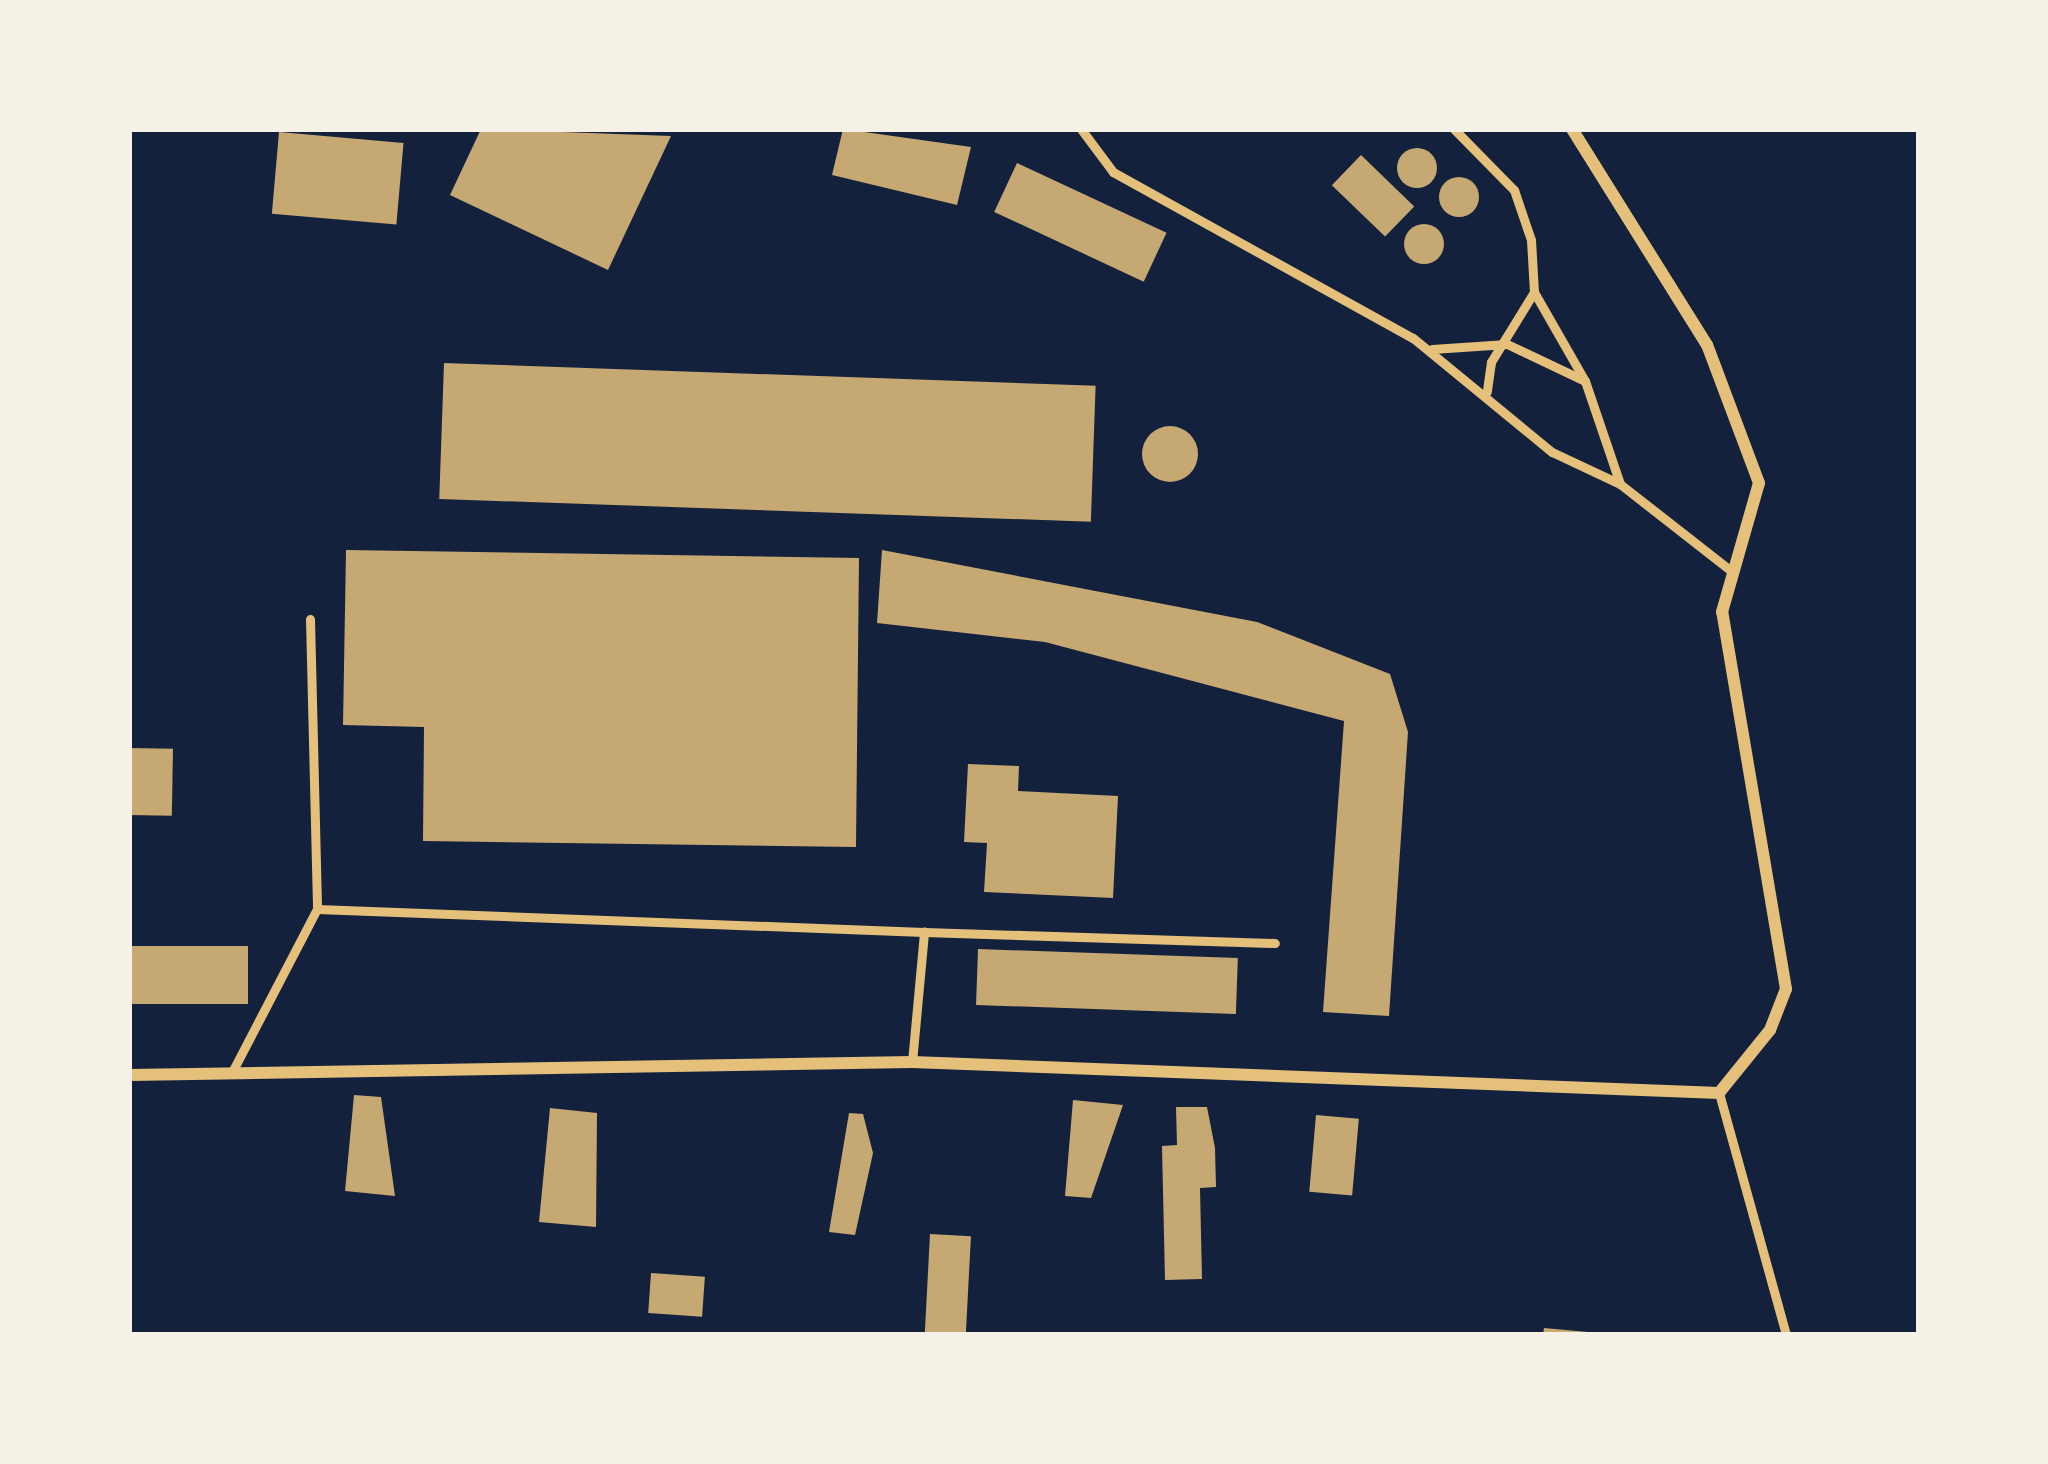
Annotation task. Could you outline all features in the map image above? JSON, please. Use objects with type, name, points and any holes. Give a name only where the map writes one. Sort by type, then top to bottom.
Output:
[{"type":"street","points":[[129,1075],[912,1062],[1719,1093],[1770,1030],[1786,988],[1744,793],[1723,612],[1730,570],[1759,483],[1744,427],[1707,345],[1572,129]]},
{"type":"lane","points":[[1081,129],[1114,172],[1428,349],[1486,392],[1552,452],[1620,484],[1730,570]]},
{"type":"lane","points":[[1454,129],[1514,190],[1534,292],[1585,381],[1620,484]]},
{"type":"lane","points":[[1486,392],[1534,292]]},
{"type":"lane","points":[[1428,349],[1507,344],[1585,381]]},
{"type":"lane","points":[[231,1073],[317,909],[310,619]]},
{"type":"lane","points":[[317,909],[1275,943]]},
{"type":"lane","points":[[912,1062],[924,932]]},
{"type":"lane","points":[[1719,1093],[1786,1335]]},
{"type":"building","points":[[481,129],[671,136],[608,270],[450,195]]},
{"type":"building","points":[[843,129],[971,147],[957,205],[832,175]]},
{"type":"building","points":[[279,132],[404,143],[396,225],[272,214]]},
{"type":"building","points":[[1417,148],[1431,154],[1437,168],[1431,182],[1417,188],[1403,182],[1397,168],[1403,154]]},
{"type":"building","points":[[1361,155],[1414,206],[1385,237],[1332,185]]},
{"type":"building","points":[[1017,163],[1167,233],[1144,282],[994,212]]},
{"type":"building","points":[[1459,177],[1473,183],[1479,197],[1473,211],[1459,217],[1445,211],[1439,197],[1445,183]]},
{"type":"building","points":[[1424,224],[1438,230],[1444,244],[1438,258],[1424,264],[1410,258],[1404,244],[1410,230]]},
{"type":"building","points":[[444,363],[1096,386],[1091,522],[439,499]]},
{"type":"building","points":[[1170,426],[1190,434],[1198,454],[1190,474],[1170,482],[1150,474],[1142,454],[1150,434]]},
{"type":"building","points":[[346,550],[859,558],[856,847],[423,841],[424,727],[343,725]]},
{"type":"building","points":[[882,550],[1257,622],[1390,674],[1408,732],[1389,1016],[1323,1012],[1344,721],[1045,642],[877,623]]},
{"type":"building","points":[[129,748],[173,749],[172,816],[129,815]]},
{"type":"building","points":[[968,764],[1019,766],[1018,791],[1118,796],[1113,898],[984,892],[987,843],[964,842]]},
{"type":"building","points":[[129,946],[248,946],[248,1004],[129,1004]]},
{"type":"building","points":[[978,949],[1238,958],[1236,1014],[976,1005]]},
{"type":"building","points":[[354,1095],[381,1097],[395,1196],[345,1191]]},
{"type":"building","points":[[1073,1100],[1123,1105],[1091,1198],[1065,1196]]},
{"type":"building","points":[[1176,1107],[1207,1107],[1215,1148],[1216,1187],[1200,1188],[1202,1279],[1165,1280],[1162,1146],[1177,1145]]},
{"type":"building","points":[[550,1108],[597,1113],[596,1227],[539,1222]]},
{"type":"building","points":[[849,1113],[863,1114],[873,1153],[855,1235],[829,1232]]},
{"type":"building","points":[[1316,1115],[1359,1119],[1352,1195],[1309,1192]]},
{"type":"building","points":[[930,1234],[971,1236],[966,1335],[925,1333]]},
{"type":"building","points":[[651,1273],[705,1277],[702,1317],[648,1313]]},
{"type":"building","points":[[1544,1328],[1588,1332],[1543,1335]]}]
